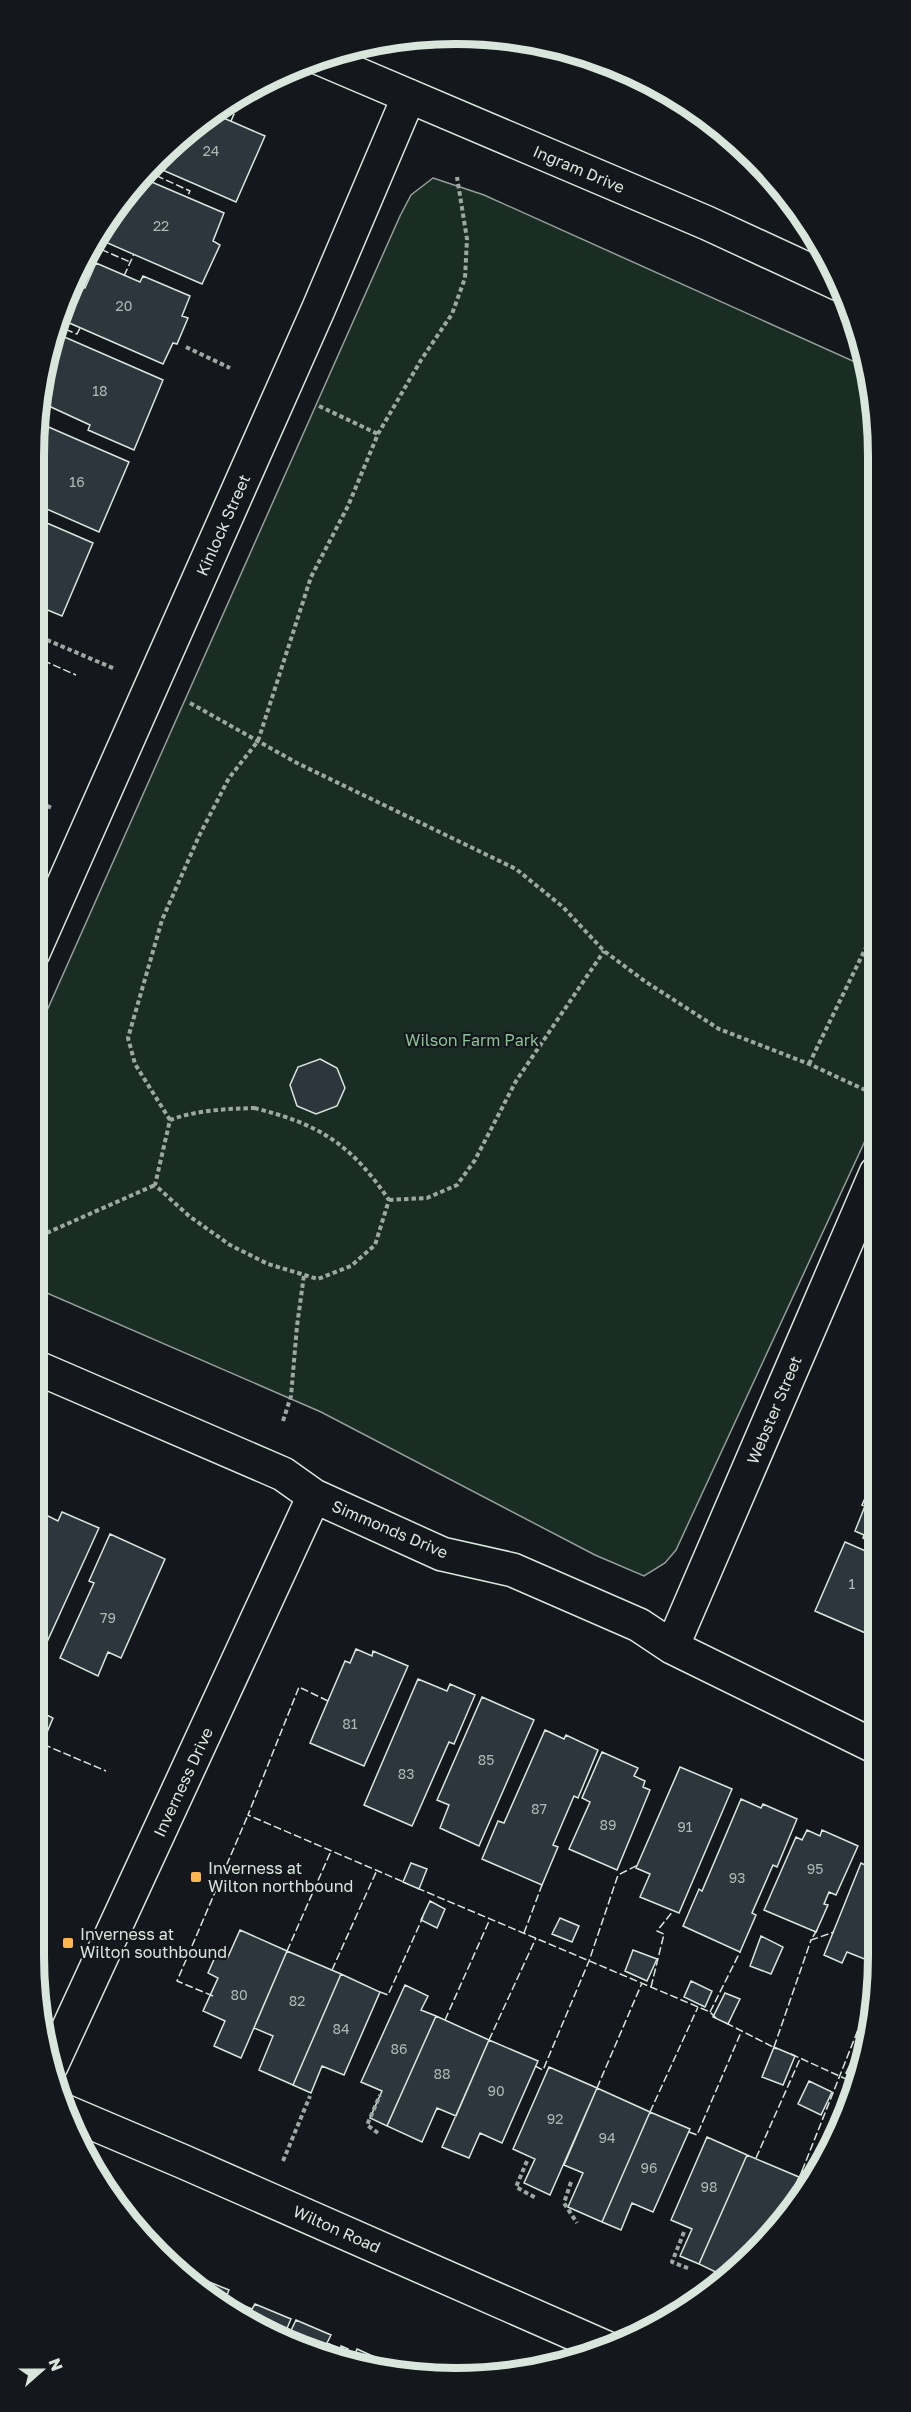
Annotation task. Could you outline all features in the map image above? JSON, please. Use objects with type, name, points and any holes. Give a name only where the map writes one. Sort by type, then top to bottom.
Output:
[{"type":"street","name":"Ingram Drive","points":[[331,63],[706,223],[828,279]]},
{"type":"street","name":"Kinlock Street","points":[[44,928],[283,389],[409,96]]},
{"type":"street","name":"Webster Street","points":[[672,1647],[868,1192]]},
{"type":"street","name":"Simmonds Drive","points":[[44,1371],[283,1474],[314,1496],[442,1554],[513,1570],[639,1625],[672,1647],[868,1743]]},
{"type":"street","name":"Inverness Drive","points":[[56,2055],[314,1496]]},
{"type":"street","name":"Wilton Road","points":[[76,2116],[268,2198],[597,2344]]},
{"type":"path","points":[[155,1185],[170,1120],[135,1064],[128,1038],[162,920],[224,788],[258,741],[311,577],[348,506],[378,434],[421,360],[452,314],[465,278],[467,238],[457,177]]},
{"type":"path","points":[[186,347],[230,368]]},
{"type":"path","points":[[283,389],[378,434]]},
{"type":"path","points":[[44,639],[199,707],[297,763],[516,869],[563,907],[604,951],[646,982],[719,1029],[809,1064],[868,1091]]},
{"type":"path","points":[[809,1064],[868,943]]},
{"type":"path","points":[[389,1200],[427,1198],[456,1185],[476,1160],[516,1081],[604,951]]},
{"type":"path","points":[[170,1120],[183,1115],[212,1110],[254,1108],[293,1118],[342,1145],[369,1172],[389,1200]]},
{"type":"path","points":[[155,1185],[189,1216],[230,1245],[268,1264],[318,1279],[351,1266],[375,1245],[389,1200]]},
{"type":"path","points":[[44,1234],[155,1185]]},
{"type":"path","points":[[283,1421],[291,1396],[304,1275]]},
{"type":"path","points":[[378,2133],[367,2124],[380,2095]]},
{"type":"path","points":[[268,2198],[310,2096]]},
{"type":"path","points":[[526,2161],[516,2187],[536,2198]]},
{"type":"path","points":[[571,2182],[564,2203],[577,2223]]},
{"type":"path","points":[[684,2232],[672,2262],[690,2269]]},
{"type":"green space","name":"Wilson Farm Park","points":[[433,178],[484,195],[857,363],[860,375],[868,456],[868,1134],[676,1550],[665,1563],[644,1576],[595,1555],[321,1412],[44,1292],[44,1017],[411,195]]},
{"type":"building","points":[[221,117],[265,136],[236,202],[160,169],[184,146]]},
{"type":"building","points":[[149,181],[224,213],[213,241],[220,245],[202,284],[104,241]]},
{"type":"building","points":[[96,263],[140,282],[143,276],[190,296],[182,316],[188,318],[177,344],[173,343],[163,364],[66,321],[80,286],[85,288]]},
{"type":"building","points":[[62,336],[163,380],[134,450],[88,430],[90,425],[47,405],[51,375]]},
{"type":"building","points":[[44,425],[129,462],[99,532],[44,508]]},
{"type":"building","points":[[44,522],[93,543],[62,616],[44,609]]},
{"type":"building","points":[[320,1059],[337,1068],[345,1088],[337,1106],[316,1114],[297,1106],[290,1085],[298,1067]]},
{"type":"building","points":[[868,1491],[868,1540],[863,1538],[864,1535],[855,1531],[865,1506],[862,1505]]},
{"type":"building","points":[[62,1512],[99,1528],[47,1642],[44,1640],[44,1514],[58,1521]]},
{"type":"building","points":[[110,1534],[165,1559],[121,1658],[108,1652],[98,1676],[60,1658],[94,1583],[89,1581]]},
{"type":"building","points":[[845,1542],[868,1552],[868,1634],[815,1611]]},
{"type":"building","points":[[356,1649],[372,1656],[373,1651],[408,1666],[364,1766],[310,1743],[345,1661],[350,1663]]},
{"type":"building","points":[[418,1679],[447,1691],[450,1684],[475,1695],[454,1744],[449,1742],[412,1826],[364,1805]]},
{"type":"building","points":[[482,1697],[534,1720],[479,1846],[440,1828],[449,1805],[437,1800]]},
{"type":"building","points":[[44,1714],[53,1718],[44,1736]]},
{"type":"building","points":[[545,1730],[564,1739],[566,1735],[598,1750],[578,1798],[574,1796],[553,1845],[558,1847],[542,1885],[482,1859],[498,1821],[504,1823]]},
{"type":"building","points":[[602,1752],[638,1768],[634,1776],[645,1781],[643,1787],[650,1790],[617,1870],[569,1849],[590,1802],[582,1798]]},
{"type":"building","points":[[680,1767],[732,1789],[679,1913],[640,1897],[650,1874],[636,1868]]},
{"type":"building","points":[[741,1799],[761,1808],[763,1804],[797,1819],[777,1867],[773,1865],[752,1913],[756,1915],[740,1952],[683,1926],[699,1889],[702,1891]]},
{"type":"building","points":[[807,1830],[820,1836],[822,1830],[858,1846],[836,1895],[829,1892],[824,1904],[828,1905],[816,1932],[764,1910],[796,1837],[802,1840]]},
{"type":"building","points":[[411,1863],[427,1869],[419,1889],[403,1882]]},
{"type":"building","points":[[861,1863],[867,1866],[868,1864],[868,1960],[847,1952],[842,1963],[824,1955]]},
{"type":"building","points":[[430,1901],[445,1909],[437,1928],[421,1920]]},
{"type":"building","points":[[560,1918],[579,1926],[572,1942],[552,1934]]},
{"type":"building","points":[[240,1930],[287,1951],[241,2058],[214,2046],[225,2021],[203,2011],[218,1978],[208,1973],[216,1955],[227,1959]]},
{"type":"building","points":[[761,1936],[783,1947],[771,1974],[750,1966]]},
{"type":"building","points":[[633,1950],[657,1959],[647,1981],[625,1971]]},
{"type":"building","points":[[287,1951],[341,1974],[293,2085],[259,2070],[273,2036],[254,2028]]},
{"type":"building","points":[[341,1974],[380,1992],[344,2075],[322,2066],[311,2093],[293,2085]]},
{"type":"building","points":[[691,1981],[712,1991],[705,2007],[684,1997]]},
{"type":"building","points":[[405,1985],[428,1996],[421,2010],[436,2016],[387,2126],[370,2118],[382,2091],[361,2082]]},
{"type":"building","points":[[725,1993],[740,1999],[728,2024],[713,2017]]},
{"type":"building","points":[[436,2016],[489,2040],[456,2116],[437,2108],[422,2142],[387,2126]]},
{"type":"building","points":[[489,2040],[538,2061],[502,2143],[480,2133],[469,2158],[442,2147]]},
{"type":"building","points":[[774,2047],[795,2056],[783,2085],[762,2077]]},
{"type":"building","points":[[854,2056],[855,2056],[850,2075],[846,2073]]},
{"type":"building","points":[[549,2067],[597,2088],[550,2195],[524,2183],[535,2159],[513,2149]]},
{"type":"building","points":[[809,2081],[832,2092],[821,2115],[798,2104]]},
{"type":"building","points":[[597,2088],[650,2112],[602,2222],[568,2207],[583,2173],[564,2165]]},
{"type":"building","points":[[650,2112],[690,2129],[653,2212],[632,2203],[621,2230],[602,2222]]},
{"type":"building","points":[[707,2137],[747,2155],[699,2264],[680,2256],[692,2229],[671,2220]]},
{"type":"building","points":[[747,2155],[799,2177],[792,2194],[782,2207],[748,2247],[727,2266],[718,2273],[699,2264]]},
{"type":"building","points":[[802,2171],[805,2173],[798,2185],[792,2193]]},
{"type":"building","points":[[198,2277],[229,2290],[226,2298]]},
{"type":"building","points":[[232,2302],[252,2309],[255,2304],[291,2319],[286,2332]]},
{"type":"building","points":[[296,2320],[331,2335],[327,2343],[341,2349],[341,2346],[348,2349],[346,2353],[323,2347],[290,2333]]},
{"type":"building","points":[[357,2349],[388,2363],[375,2361],[354,2355]]},
{"type":"hedge","points":[[44,1660],[46,1656]]},
{"type":"fence","points":[[231,121],[237,107]]},
{"type":"fence","points":[[154,175],[190,191],[187,197]]},
{"type":"fence","points":[[99,249],[130,262]]},
{"type":"fence","points":[[124,276],[134,254]]},
{"type":"fence","points":[[64,328],[77,334],[80,328]]},
{"type":"fence","points":[[44,661],[76,675]]},
{"type":"fence","points":[[328,1701],[299,1687],[248,1815],[406,1883]]},
{"type":"fence","points":[[44,1745],[106,1771]]},
{"type":"fence","points":[[213,1996],[177,1981],[248,1815]]},
{"type":"fence","points":[[287,1951],[331,1851]]},
{"type":"fence","points":[[535,2066],[543,2070],[589,1961],[618,1875],[638,1865]]},
{"type":"fence","points":[[332,1970],[377,1870]]},
{"type":"fence","points":[[524,1933],[542,1885]]},
{"type":"fence","points":[[417,1888],[710,2012],[716,2018]]},
{"type":"fence","points":[[651,1987],[664,1934],[657,1931],[673,1911]]},
{"type":"fence","points":[[380,1992],[388,1995],[423,1917]]},
{"type":"fence","points":[[445,2020],[490,1919]]},
{"type":"fence","points":[[817,1930],[811,1940],[834,1932]]},
{"type":"fence","points":[[489,2040],[536,1938]]},
{"type":"fence","points":[[774,2047],[811,1940]]},
{"type":"fence","points":[[710,2012],[740,1952]]},
{"type":"fence","points":[[597,2088],[642,1983]]},
{"type":"fence","points":[[650,2112],[698,2007]]},
{"type":"fence","points":[[802,2171],[863,2017]]},
{"type":"fence","points":[[726,2023],[777,2049]]},
{"type":"fence","points":[[689,2132],[697,2135],[742,2030]]},
{"type":"fence","points":[[791,2054],[848,2080]]},
{"type":"fence","points":[[756,2158],[800,2059]]},
{"type":"place","name":"Inverness at Wilton northbound","points":[[196,1877]]},
{"type":"place","name":"Inverness at Wilton southbound","points":[[68,1943]]}]
